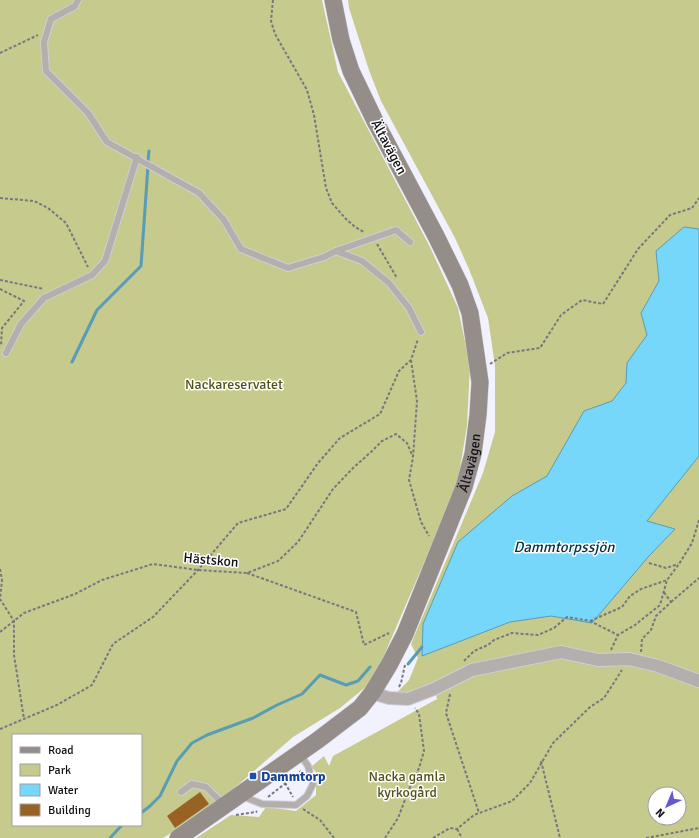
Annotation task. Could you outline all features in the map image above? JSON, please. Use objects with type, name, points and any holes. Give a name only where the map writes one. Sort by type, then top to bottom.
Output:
[{"type":"main road","name":"Ältavägen","points":[[178,838],[300,754],[360,708],[372,693],[390,665],[405,634],[464,487],[473,454],[478,415],[480,382],[470,313],[460,285],[436,236],[375,121],[351,71],[341,40],[333,0]]},
{"type":"street","points":[[372,693],[389,698],[408,699],[434,689],[472,670],[561,652],[598,660],[634,660],[658,666],[699,681]]},
{"type":"lane","points":[[78,0],[75,6],[51,19],[44,42],[46,71],[88,114],[107,142],[137,157],[199,193],[224,220],[241,249],[288,268],[324,257],[336,250],[396,230],[410,242]]},
{"type":"lane","points":[[3,352],[21,324],[44,298],[92,275],[105,261],[137,157]]},
{"type":"lane","points":[[336,250],[362,261],[389,283],[409,308],[420,332]]},
{"type":"lane","points":[[240,796],[262,804],[296,805],[308,796],[313,784],[308,766],[300,754]]},
{"type":"lane","points":[[181,792],[192,784],[206,787],[225,806]]},
{"type":"path","points":[[273,0],[271,22],[275,34],[307,90],[314,115],[326,188],[332,203],[355,227],[372,237]]},
{"type":"path","points":[[0,53],[48,30]]},
{"type":"path","points":[[0,198],[34,201],[48,208],[66,223],[92,275]]},
{"type":"path","points":[[489,365],[507,353],[540,348],[561,315],[582,300],[603,304],[638,249],[670,215],[692,208],[699,198]]},
{"type":"path","points":[[0,280],[57,292]]},
{"type":"path","points":[[0,289],[24,301],[2,328],[3,352]]},
{"type":"path","points":[[420,332],[411,360],[417,401],[413,457],[409,480],[421,522],[431,541]]},
{"type":"path","points":[[0,729],[57,705],[92,685],[113,644],[153,617],[198,570],[238,523],[286,509],[318,463],[340,438],[380,414],[399,371],[411,360]]},
{"type":"path","name":"Hästskon","points":[[0,632],[24,613],[75,594],[102,580],[153,564],[198,570],[247,573],[278,561],[298,542],[333,489],[382,441],[396,434],[407,443],[413,457]]},
{"type":"path","points":[[463,661],[474,651],[488,645],[494,640],[512,633],[538,636],[554,628],[567,618],[590,621],[618,635],[635,626],[660,605],[667,580],[692,544],[699,520]]},
{"type":"path","points":[[649,564],[666,568],[679,564]]},
{"type":"path","points":[[0,570],[2,580],[0,599],[14,621],[14,655],[24,719]]},
{"type":"path","points":[[247,573],[356,612],[364,645],[398,630],[405,634]]},
{"type":"path","points":[[457,830],[474,815],[512,801],[530,783],[541,761],[554,743],[590,707],[604,698],[634,660],[642,639],[651,630],[656,616],[699,578]]},
{"type":"path","points":[[590,621],[622,607],[630,596],[641,589],[667,580]]},
{"type":"path","points":[[663,590],[672,602]]},
{"type":"path","points":[[453,679],[446,713],[479,813]]},
{"type":"path","points":[[385,838],[398,818],[419,768],[424,751],[419,714],[408,699]]},
{"type":"path","points":[[541,761],[560,838]]},
{"type":"path","points":[[285,783],[296,805],[320,820],[334,838]]},
{"type":"path","points":[[433,838],[450,828],[457,830],[462,838]]},
{"type":"path","points":[[646,838],[699,828]]},
{"type":"green space","name":"Nackareservatet","points":[[0,0],[322,0],[338,72],[430,247],[458,308],[470,366],[467,426],[457,486],[373,681],[340,708],[293,737],[215,805],[163,838],[0,838]]},
{"type":"green space","name":"Nacka gamla kyrkogård","points":[[348,0],[699,0],[699,838],[196,838],[231,815],[259,817],[266,807],[296,811],[316,795],[316,772],[311,767],[324,756],[329,766],[333,756],[437,699],[436,695],[390,700],[409,680],[418,658],[411,644],[483,473],[495,432],[495,366],[488,318],[469,269],[455,238],[381,101],[369,70],[349,8]]},
{"type":"water","name":"Dammtorpssjön","points":[[684,227],[699,229],[699,456],[647,521],[675,529],[649,556],[592,623],[551,616],[510,622],[422,656],[423,624],[458,542],[512,496],[547,476],[584,411],[612,401],[626,383],[627,363],[647,335],[641,313],[659,281],[656,251]]},
{"type":"building","points":[[200,792],[209,804],[175,828],[167,816]]},
{"type":"waterway","points":[[148,161],[149,151]]},
{"type":"waterway","points":[[72,362],[97,310],[141,266],[148,166]]},
{"type":"waterway","points":[[408,664],[422,647]]},
{"type":"waterway","points":[[142,812],[160,796],[177,761],[192,743],[207,735],[253,718],[302,694],[320,675],[346,685],[358,681],[370,667]]},
{"type":"waterway","points":[[110,838],[121,826]]},
{"type":"place","name":"Dammtorp","points":[[253,776]]}]
